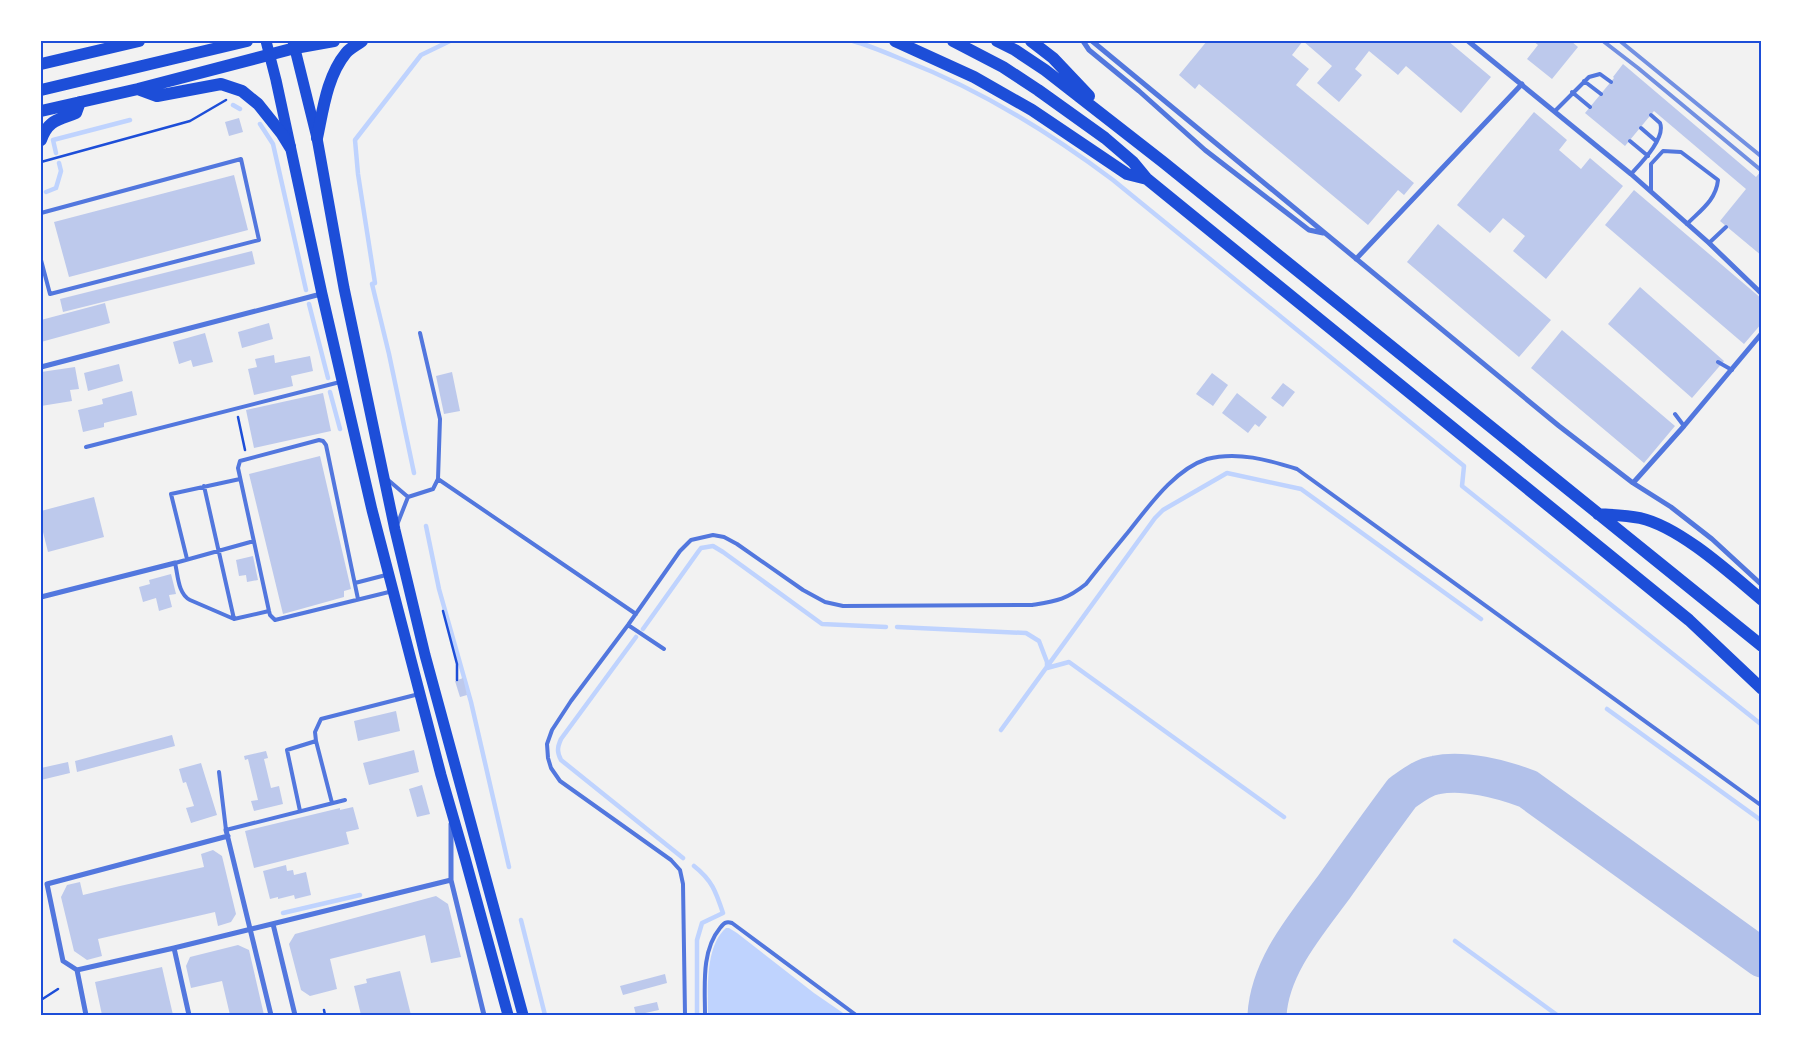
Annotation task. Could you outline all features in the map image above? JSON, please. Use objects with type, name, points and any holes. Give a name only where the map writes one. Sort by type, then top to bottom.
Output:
[{"type":"highway","points":[[41,64],[139,41]]},
{"type":"highway","points":[[41,90],[247,41]]},
{"type":"highway","points":[[41,111],[138,89],[270,54],[294,45],[334,41]]},
{"type":"highway","points":[[317,138],[327,93],[337,68],[347,51],[362,41]]},
{"type":"highway","points":[[895,41],[974,76],[1032,110],[1127,174],[1147,179]]},
{"type":"highway","points":[[953,41],[1003,67],[1105,138],[1132,162],[1147,179],[1689,620],[1762,689]]},
{"type":"highway","points":[[997,41],[1045,70],[1237,220],[1762,646]]},
{"type":"highway","points":[[1031,41],[1053,58],[1117,127]]},
{"type":"highway","points":[[138,89],[158,96],[221,84],[242,91],[258,104],[290,147]]},
{"type":"highway","points":[[41,140],[50,123],[76,113],[80,102]]},
{"type":"highway","points":[[1598,514],[1641,518],[1666,528],[1727,570],[1762,600]]},
{"type":"main road","points":[[266,41],[372,510],[419,694],[508,1015]]},
{"type":"main road","points":[[294,45],[317,138],[344,288],[425,655],[523,1015]]},
{"type":"street","points":[[1083,41],[1089,50],[1139,91],[1205,150],[1309,230],[1326,234]]},
{"type":"street","points":[[1092,41],[1559,426],[1633,483],[1671,507],[1712,539],[1762,584]]},
{"type":"street","points":[[1468,41],[1632,174],[1709,243],[1762,294]]},
{"type":"street","points":[[1356,259],[1522,84]]},
{"type":"street","points":[[41,367],[322,294]]},
{"type":"street","points":[[1633,483],[1684,426],[1762,333]]},
{"type":"street","points":[[41,596],[174,563]]},
{"type":"street","points":[[452,813],[451,880],[484,1015]]},
{"type":"street","points":[[271,1015],[250,929],[227,833],[48,884],[63,961],[77,970],[174,948],[250,929],[451,880]]},
{"type":"street","points":[[273,924],[295,1015]]},
{"type":"street","points":[[174,948],[189,1015]]},
{"type":"street","points":[[77,970],[86,1015]]},
{"type":"lane","points":[[1555,111],[1589,76],[1600,74],[1611,82]]},
{"type":"lane","points":[[1584,81],[1600,94]]},
{"type":"lane","points":[[1572,92],[1590,107]]},
{"type":"lane","points":[[1632,174],[1648,156],[1661,126],[1651,115]]},
{"type":"lane","points":[[1640,128],[1656,141]]},
{"type":"lane","points":[[1630,140],[1648,156]]},
{"type":"lane","points":[[1650,191],[1651,164],[1663,151],[1682,152],[1718,180],[1717,191],[1710,202],[1687,224]]},
{"type":"lane","points":[[41,213],[242,159],[259,240],[50,294],[41,260]]},
{"type":"lane","points":[[1709,243],[1726,227]]},
{"type":"lane","points":[[408,497],[432,489],[438,479],[440,419],[420,333]]},
{"type":"lane","points":[[1718,362],[1732,370]]},
{"type":"lane","points":[[86,447],[338,384],[342,381]]},
{"type":"lane","points":[[1675,414],[1684,426]]},
{"type":"lane","points":[[358,599],[326,445],[323,441],[319,440],[240,461],[238,468],[240,479],[269,611],[275,620],[394,591]]},
{"type":"lane","points":[[685,1015],[683,884],[680,870],[671,860],[560,781],[548,758],[547,744],[552,730],[571,701],[680,551],[691,540],[713,535],[724,537],[737,544],[808,594],[825,602],[843,606],[1032,605],[1062,600],[1086,584],[1160,493],[1193,466],[1207,459],[1221,457],[1255,458],[1275,462],[1298,469],[1762,806]]},
{"type":"lane","points":[[385,477],[408,497]]},
{"type":"lane","points":[[187,560],[171,494],[240,479]]},
{"type":"lane","points":[[438,479],[636,614]]},
{"type":"lane","points":[[204,486],[234,619]]},
{"type":"lane","points":[[396,530],[408,497]]},
{"type":"lane","points":[[254,541],[174,563],[185,598],[234,619],[269,611]]},
{"type":"lane","points":[[354,583],[389,575]]},
{"type":"lane","points":[[628,625],[664,649]]},
{"type":"lane","points":[[332,803],[316,741],[315,732],[321,719],[419,694]]},
{"type":"lane","points":[[300,811],[287,750],[316,741]]},
{"type":"lane","points":[[220,772],[227,833],[344,800]]},
{"type":"lane","points":[[705,1015],[706,968],[710,942],[724,923],[729,922],[856,1015]]},
{"type":"path","points":[[41,162],[190,121],[232,97]]},
{"type":"path","points":[[236,408],[247,459]]},
{"type":"path","points":[[443,611],[457,664],[458,680]]},
{"type":"path","points":[[41,1000],[58,989]]},
{"type":"path","points":[[324,1010],[325,1015]]},
{"type":"water","points":[[726,928],[737,933],[814,993],[846,1015],[708,1015],[708,981],[711,957],[719,936]]},
{"type":"building","points":[[1207,41],[1303,41],[1292,55],[1309,69],[1296,85],[1414,183],[1404,195],[1398,190],[1368,225],[1199,84],[1195,89],[1179,75]]},
{"type":"building","points":[[1303,41],[1448,41],[1491,77],[1461,113],[1406,66],[1398,75],[1369,51],[1355,69],[1362,75],[1339,102],[1317,83],[1332,66]]},
{"type":"building","points":[[1533,41],[1571,41],[1578,47],[1552,79],[1527,59],[1538,45]]},
{"type":"building","points":[[1623,64],[1756,177],[1762,170],[1762,256],[1720,221],[1746,189],[1654,111],[1625,146],[1585,113]]},
{"type":"building","points":[[1534,112],[1567,140],[1559,150],[1581,169],[1590,158],[1623,186],[1546,279],[1513,251],[1525,236],[1503,218],[1490,233],[1457,205]]},
{"type":"building","points":[[239,118],[243,132],[229,136],[225,122]]},
{"type":"building","points":[[234,175],[248,230],[69,277],[54,222]]},
{"type":"building","points":[[1634,190],[1762,299],[1762,323],[1744,344],[1605,225]]},
{"type":"building","points":[[1438,224],[1551,320],[1519,357],[1407,262]]},
{"type":"building","points":[[252,251],[255,264],[63,312],[60,299]]},
{"type":"building","points":[[1640,287],[1724,361],[1692,398],[1608,324]]},
{"type":"building","points":[[105,303],[110,323],[41,342],[41,320]]},
{"type":"building","points":[[269,323],[273,339],[242,348],[238,332]]},
{"type":"building","points":[[1562,330],[1675,426],[1644,463],[1531,368]]},
{"type":"building","points":[[205,333],[213,362],[193,367],[191,360],[179,364],[173,342]]},
{"type":"building","points":[[274,355],[275,363],[310,356],[313,371],[291,376],[293,386],[254,395],[248,369],[257,367],[255,359]]},
{"type":"building","points":[[119,364],[123,381],[88,391],[84,373]]},
{"type":"building","points":[[75,367],[79,389],[70,390],[72,401],[41,406],[41,372]]},
{"type":"building","points":[[452,372],[460,411],[444,414],[436,376]]},
{"type":"building","points":[[1212,373],[1228,385],[1213,406],[1196,394]]},
{"type":"building","points":[[1283,383],[1295,392],[1283,407],[1271,398]]},
{"type":"building","points":[[132,391],[137,415],[104,423],[104,427],[83,432],[78,410],[103,404],[102,399]]},
{"type":"building","points":[[323,393],[331,431],[254,448],[246,410]]},
{"type":"building","points":[[1237,393],[1267,417],[1259,427],[1255,424],[1248,433],[1222,413]]},
{"type":"building","points":[[320,456],[351,589],[344,591],[344,597],[283,614],[249,474]]},
{"type":"building","points":[[94,497],[104,537],[48,552],[41,524],[41,511]]},
{"type":"building","points":[[253,556],[258,580],[247,582],[246,575],[239,576],[236,560]]},
{"type":"building","points":[[171,574],[176,594],[169,595],[172,607],[159,611],[156,598],[143,602],[139,587],[150,584],[149,580]]},
{"type":"building","points":[[463,678],[467,695],[460,697],[455,681]]},
{"type":"building","points":[[396,711],[400,731],[358,741],[354,721]]},
{"type":"building","points":[[172,735],[175,746],[77,772],[75,761]]},
{"type":"building","points":[[414,750],[419,772],[369,785],[363,763]]},
{"type":"building","points":[[266,751],[268,758],[264,759],[271,788],[279,786],[283,804],[254,811],[251,801],[258,800],[248,759],[245,760],[244,756]]},
{"type":"building","points":[[68,762],[70,773],[41,780],[41,768]]},
{"type":"building","points":[[201,763],[217,815],[191,823],[186,808],[194,806],[186,782],[183,783],[179,769]]},
{"type":"building","points":[[422,785],[430,814],[417,817],[409,789]]},
{"type":"building","points":[[353,807],[359,829],[346,832],[349,844],[254,868],[245,831],[340,808],[340,810]]},
{"type":"building","points":[[213,850],[222,856],[236,914],[231,922],[218,926],[215,912],[98,939],[102,956],[87,960],[74,951],[61,897],[67,885],[80,882],[83,895],[204,867],[201,854]]},
{"type":"building","points":[[286,865],[287,871],[293,870],[294,875],[306,872],[311,895],[295,899],[294,895],[270,899],[263,871]]},
{"type":"building","points":[[436,896],[448,904],[461,957],[431,963],[425,935],[330,959],[337,989],[310,996],[301,990],[289,944],[295,934]]},
{"type":"building","points":[[238,945],[249,950],[264,1015],[230,1015],[222,981],[191,988],[186,966],[190,957]]},
{"type":"building","points":[[162,967],[173,1015],[102,1015],[95,982]]},
{"type":"building","points":[[400,971],[411,1015],[361,1015],[354,986],[367,983],[366,979]]},
{"type":"building","points":[[665,974],[667,983],[623,995],[620,986]]},
{"type":"building","points":[[657,1002],[659,1010],[636,1015],[634,1007]]},
{"type":"waterway","points":[[414,473],[372,284],[375,283],[358,174],[355,140],[421,55],[450,41]]},
{"type":"waterway","points":[[853,41],[934,72],[988,99],[1064,145],[1113,180],[1464,466],[1462,486],[1762,725]]},
{"type":"waterway","points":[[233,105],[240,109]]},
{"type":"waterway","points":[[56,153],[53,140],[130,120]]},
{"type":"waterway","points":[[260,124],[273,144],[306,290]]},
{"type":"waterway","points":[[46,192],[56,188],[61,171],[59,163]]},
{"type":"waterway","points":[[309,304],[328,378]]},
{"type":"waterway","points":[[330,392],[340,429]]},
{"type":"waterway","points":[[1001,730],[1155,518],[1163,510],[1227,473],[1301,489],[1481,619]]},
{"type":"waterway","points":[[426,526],[439,589],[471,702],[509,867]]},
{"type":"waterway","points":[[643,629],[701,548],[713,546],[822,624],[886,627]]},
{"type":"waterway","points":[[897,627],[1026,633],[1039,641],[1047,662],[1047,668],[1069,662],[1284,817]]},
{"type":"waterway","points":[[636,637],[561,739],[558,752],[561,760],[683,858]]},
{"type":"waterway","points":[[1607,709],[1762,821]]},
{"type":"waterway","points":[[694,866],[713,887],[723,913],[702,923],[697,940],[697,1015]]},
{"type":"waterway","points":[[283,913],[360,895]]},
{"type":"waterway","points":[[521,920],[545,1015]]},
{"type":"waterway","points":[[1455,941],[1557,1015]]},
{"type":"taxiway","points":[[1267,1015],[1275,980],[1291,947],[1402,793],[1418,782],[1447,773],[1482,776],[1528,789],[1762,958]]},
{"type":"railway","points":[[1603,41],[1762,171]]},
{"type":"railway","points":[[1620,41],[1762,157]]}]
